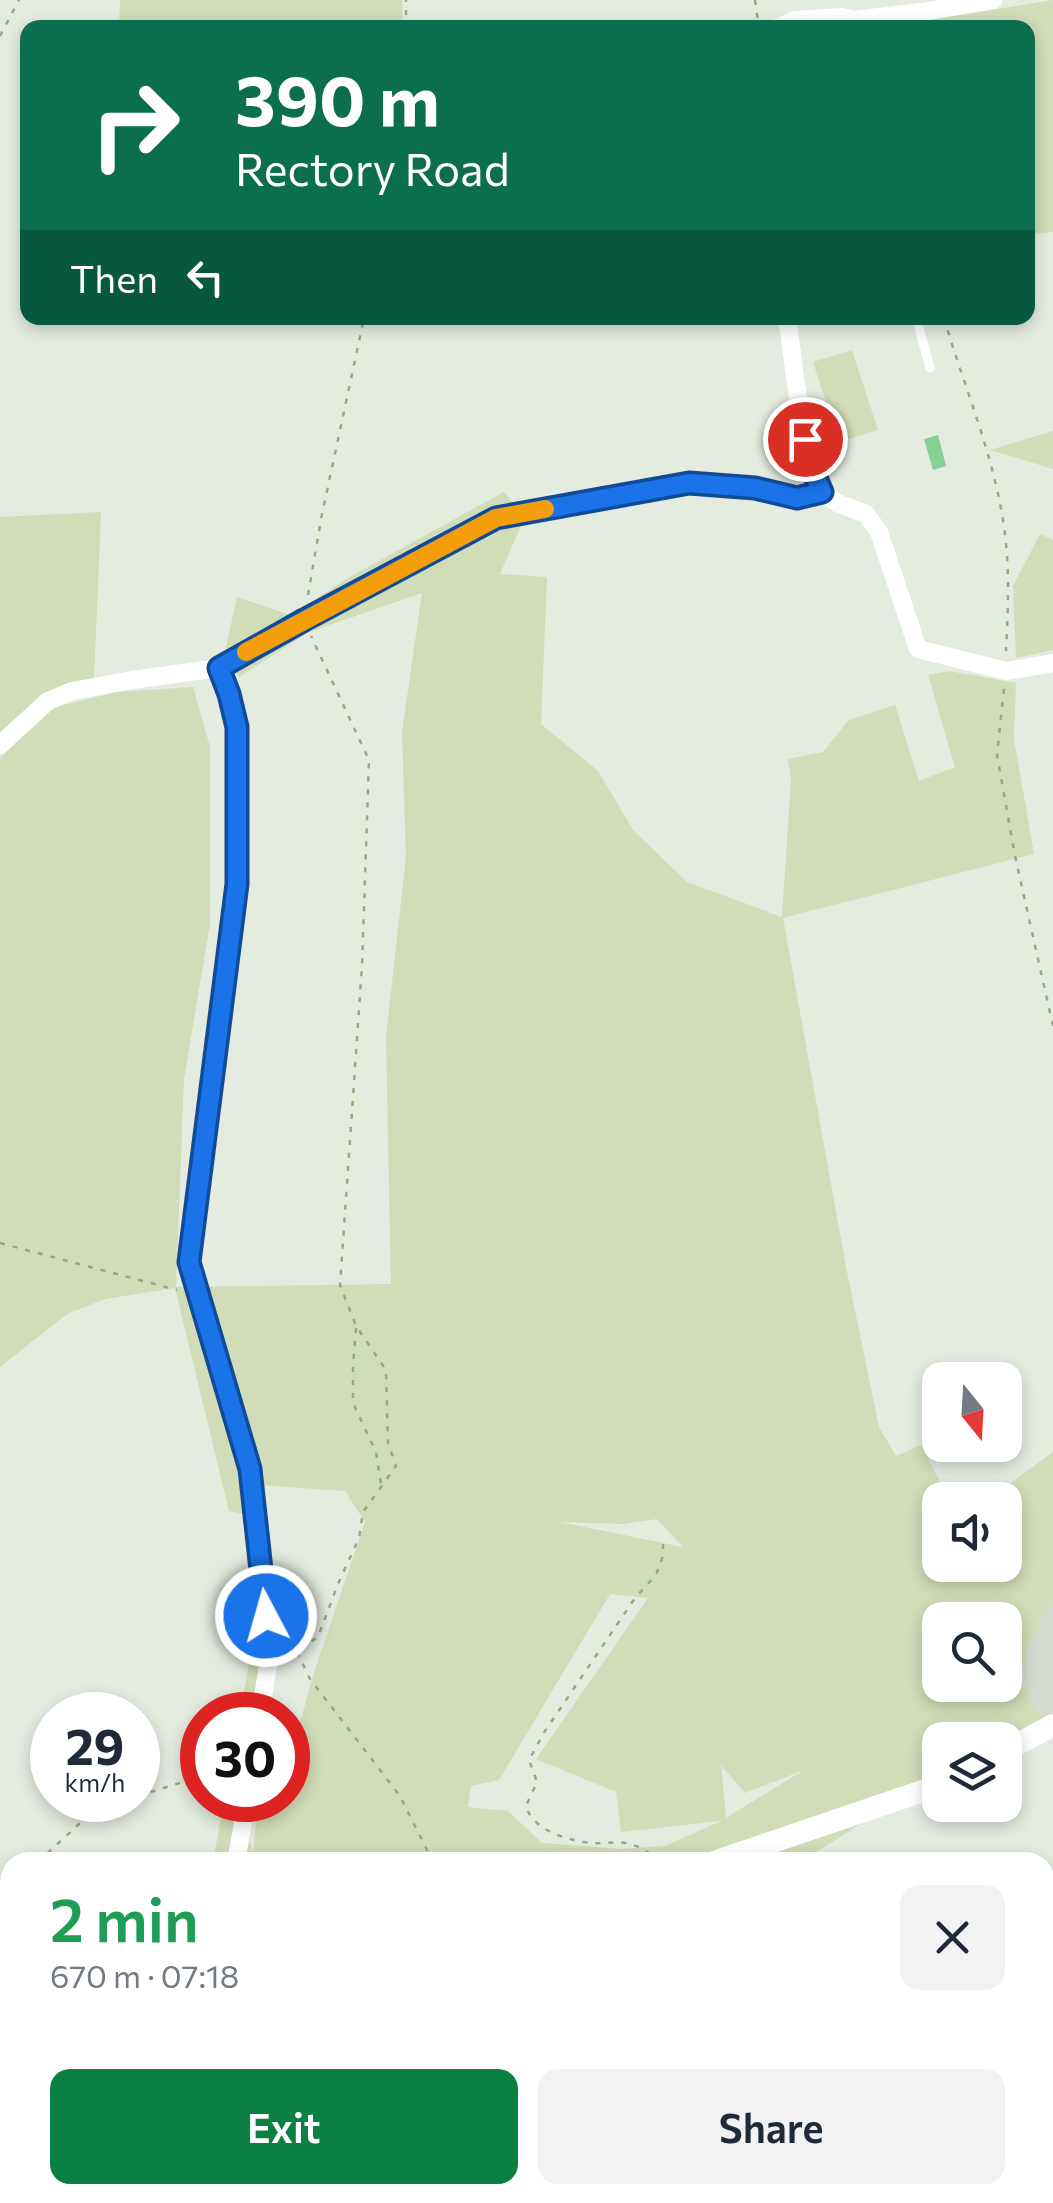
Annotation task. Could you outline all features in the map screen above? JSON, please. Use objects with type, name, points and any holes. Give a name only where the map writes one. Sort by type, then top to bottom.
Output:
[{"type":"street","points":[[795,20],[854,20],[993,0]]},
{"type":"street","points":[[789,325],[805,439],[815,476],[822,492],[837,503],[866,514],[879,532],[918,649],[1006,670],[1053,663]]},
{"type":"street","points":[[0,746],[48,701],[132,680],[219,668],[496,518],[689,483],[755,488],[797,498],[822,492]]},
{"type":"street","points":[[219,668],[237,727],[237,884],[189,1262],[250,1469],[270,1653],[264,1692]]},
{"type":"street","points":[[1022,1742],[1053,1725]]},
{"type":"street","points":[[743,1852],[922,1791]]},
{"type":"street","points":[[238,1852],[242,1822]]},
{"type":"lane","points":[[918,325],[930,368]]},
{"type":"path","points":[[0,36],[18,0]]},
{"type":"path","points":[[270,1653],[297,1650],[318,1638],[359,1538],[362,1512],[396,1466],[388,1442],[386,1370],[356,1326],[340,1284],[362,966],[369,760],[304,620],[362,325]]},
{"type":"path","points":[[0,1243],[198,1296]]},
{"type":"path","points":[[356,1326],[353,1402],[376,1452],[382,1486]]},
{"type":"path","points":[[646,1852],[631,1844],[589,1843],[548,1831],[530,1817],[526,1806],[537,1782],[529,1760],[635,1598],[656,1575],[663,1556],[663,1538]]},
{"type":"path","points":[[297,1650],[310,1679],[400,1796],[428,1852]]},
{"type":"path","points":[[49,1852],[82,1822]]},
{"type":"shaded area","points":[[120,0],[402,0],[403,20],[119,20]]},
{"type":"shaded area","points":[[1053,0],[1053,232],[1035,234],[1035,20],[915,20]]},
{"type":"shaded area","points":[[852,350],[878,430],[839,442],[813,362]]},
{"type":"shaded area","points":[[1053,431],[1053,469],[990,450]]},
{"type":"shaded area","points":[[938,435],[946,466],[933,470],[924,439]]},
{"type":"shaded area","points":[[504,492],[524,519],[500,574],[547,577],[541,724],[598,771],[633,830],[687,882],[782,917],[791,780],[788,759],[823,752],[849,720],[895,705],[919,781],[955,767],[928,675],[949,671],[1016,683],[1014,739],[1034,854],[783,918],[879,1427],[896,1456],[921,1445],[922,1462],[930,1462],[940,1482],[922,1482],[922,1582],[1022,1582],[1022,1482],[1012,1482],[1053,1452],[1053,1603],[1041,1617],[1022,1669],[1022,1602],[922,1602],[922,1702],[1022,1702],[1022,1682],[1044,1721],[1022,1732],[1022,1722],[922,1722],[922,1785],[817,1852],[253,1852],[256,1822],[310,1822],[308,1692],[365,1522],[345,1491],[259,1485],[244,1514],[229,1511],[175,1288],[105,1299],[67,1314],[0,1367],[0,758],[51,708],[117,692],[193,687],[210,747],[210,924],[184,1079],[176,1287],[391,1284],[386,1037],[406,857],[402,732],[422,593],[309,632],[239,677],[225,652],[237,597],[290,615],[355,574]],"holes":[[[657,1519],[683,1547],[560,1522],[623,1524]],[[610,1594],[648,1598],[536,1759],[616,1792],[621,1832],[721,1821],[665,1846],[622,1849],[542,1843],[508,1811],[468,1807],[471,1786],[499,1780]],[[721,1765],[745,1793],[804,1770],[726,1818]]]},
{"type":"shaded area","points":[[101,512],[94,680],[48,692],[0,732],[0,517]]},
{"type":"shaded area","points":[[1040,534],[1053,540],[1053,650],[1016,658],[1013,586]]},
{"type":"shaded area","points":[[1053,1603],[1053,1716],[1044,1721],[1022,1682],[1022,1669],[1041,1617]]},
{"type":"shaded area","points":[[260,1663],[256,1692],[244,1692],[249,1664]]},
{"type":"shaded area","points":[[220,1822],[245,1822],[253,1852],[215,1852]]},
{"type":"slow traffic","points":[[246,652],[496,518],[545,509]]},
{"type":"route","points":[[266,1616],[250,1469],[189,1262],[237,884],[237,727],[219,668],[496,518],[689,483],[755,488],[797,498],[813,496],[822,492],[805,439]]}]
